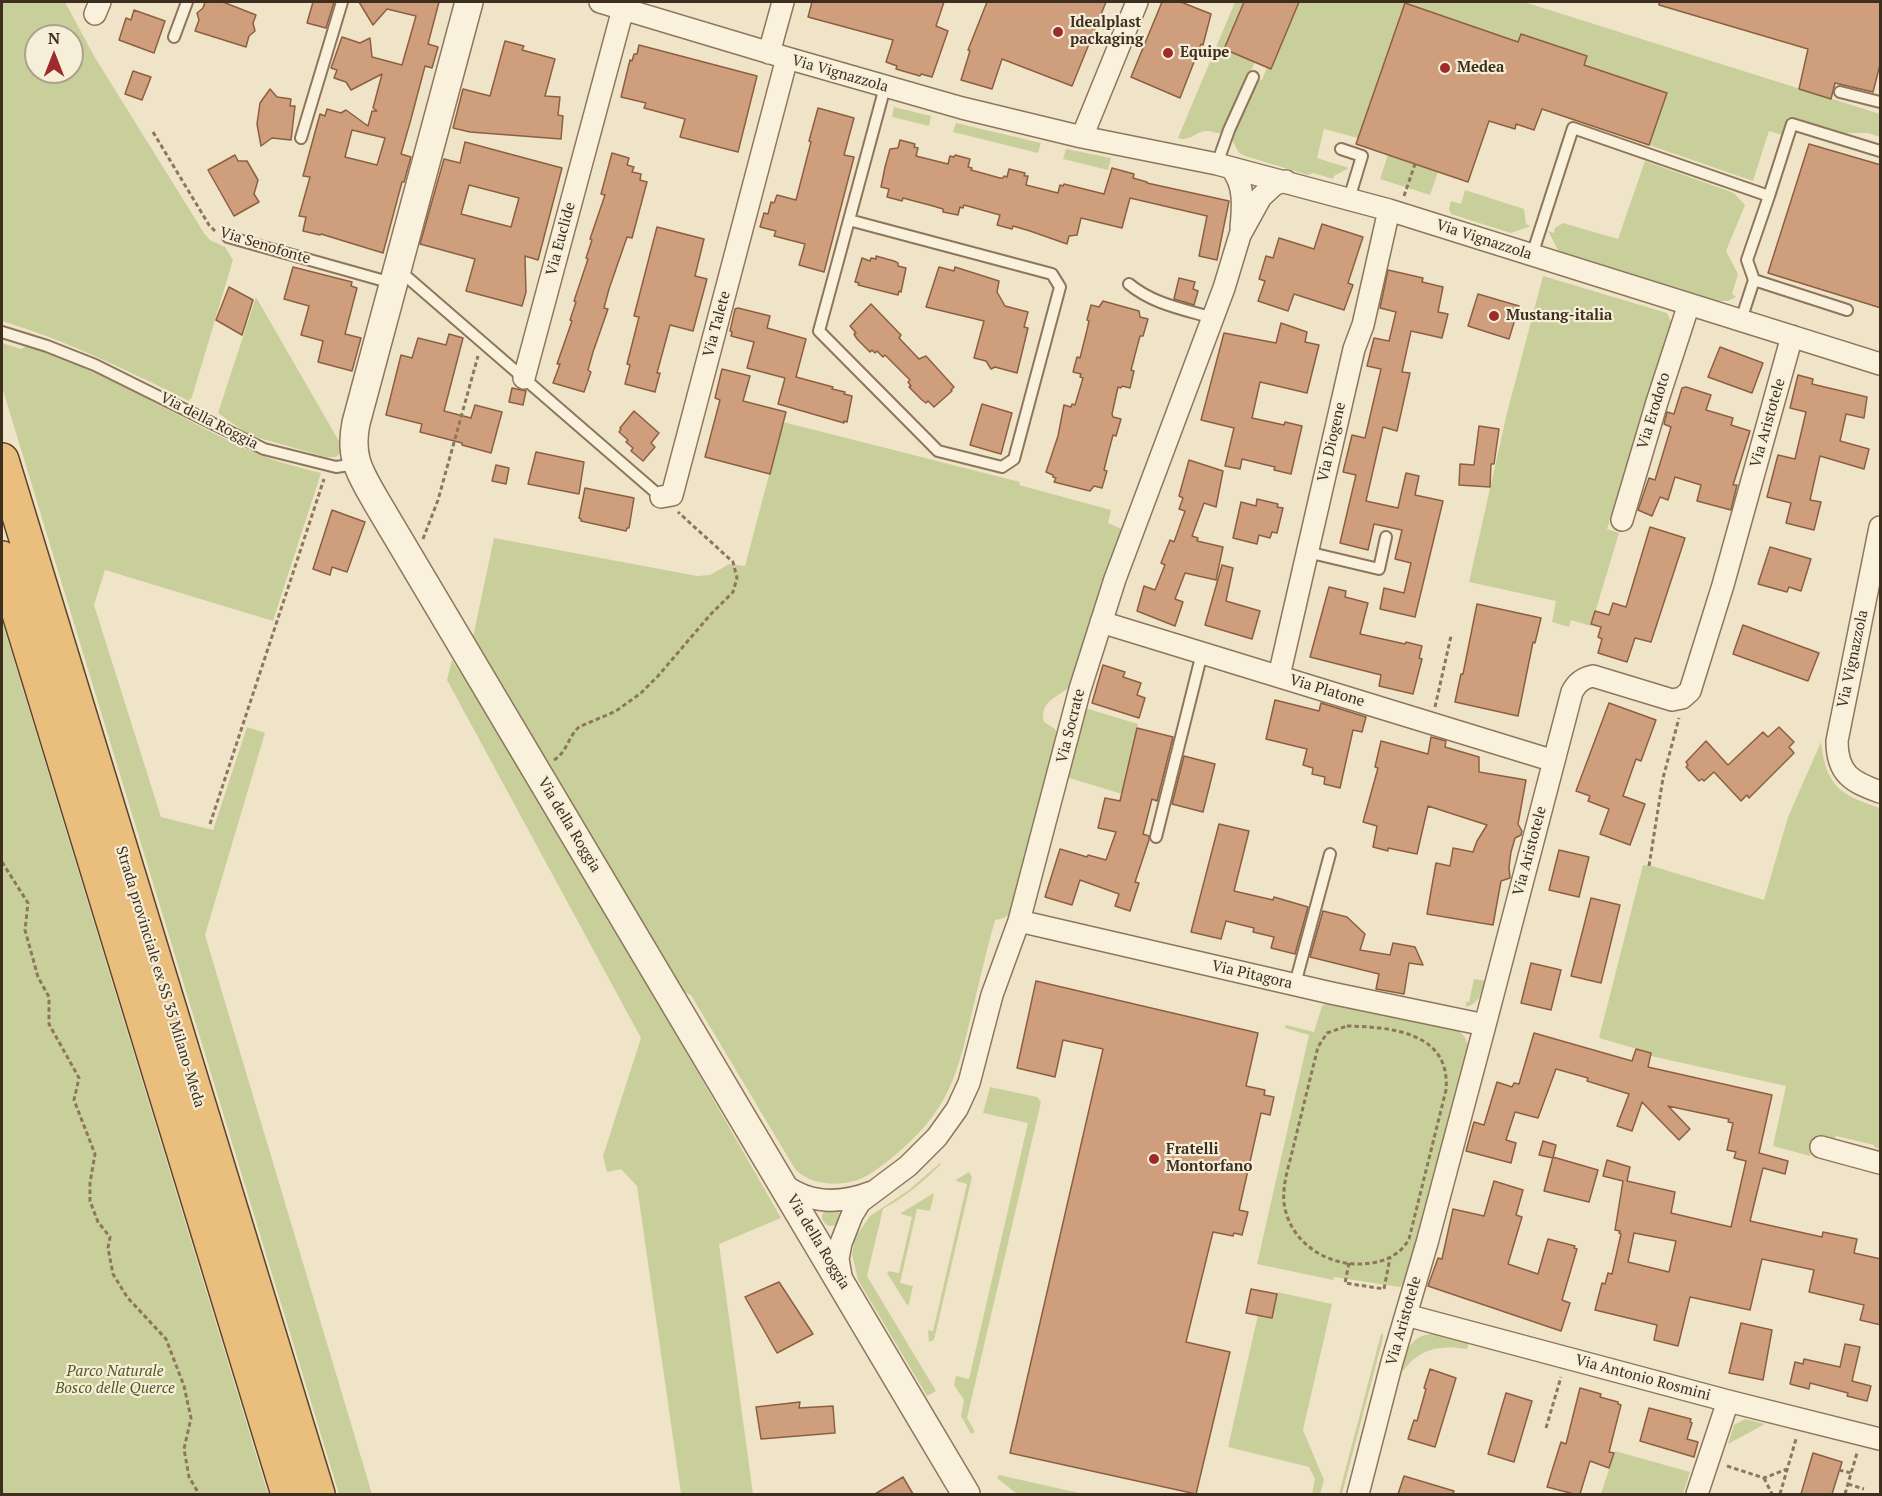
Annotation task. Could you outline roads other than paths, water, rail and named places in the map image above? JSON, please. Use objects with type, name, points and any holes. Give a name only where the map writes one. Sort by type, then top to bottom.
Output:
[{"type":"highway","name":"Strada provinciale ex SS 35 Milano-Meda","points":[[2,460],[318,1494]]},
{"type":"highway","name":"Strada provinciale ex SS 35 Milano-Meda","points":[[2,558],[288,1494]]},
{"type":"street","points":[[356,464],[352,445],[354,430],[469,2]]},
{"type":"street","name":"Via Vignazzola","points":[[600,2],[885,87],[1005,119],[1224,166],[1348,199],[1395,205],[1532,255],[1881,364]]},
{"type":"street","points":[[778,56],[783,2]]},
{"type":"street","points":[[1082,137],[1137,2]]},
{"type":"street","name":"Via Euclide","points":[[524,378],[623,9]]},
{"type":"street","name":"Via Talete","points":[[661,497],[672,495],[778,56]]},
{"type":"street","name":"Via Socrate","points":[[1224,166],[1238,176],[1241,184],[1240,235]]},
{"type":"street","name":"Via Socrate","points":[[842,1283],[838,1259],[846,1229],[860,1202],[925,1150],[937,1137],[957,1109],[969,1083],[992,995],[1019,921],[1072,717],[1101,622],[1213,318],[1240,235],[1261,196],[1275,184],[1286,181]]},
{"type":"street","name":"Via Diogene","points":[[1279,676],[1354,349],[1363,325],[1395,205]]},
{"type":"street","name":"Via Erodoto","points":[[1622,520],[1689,304]]},
{"type":"street","name":"Via Aristotele","points":[[1358,1494],[1485,1026],[1572,692],[1584,678],[1593,676],[1672,700],[1682,698],[1690,691],[1738,534],[1792,336]]},
{"type":"street","name":"Via della Roggia","points":[[356,464],[783,1184],[812,1218],[842,1283],[966,1494]]},
{"type":"street","name":"Via Vignazzola","points":[[1881,527],[1839,730],[1838,757],[1845,773],[1854,782],[1881,792]]},
{"type":"street","name":"Via Platone","points":[[1101,622],[1554,761]]},
{"type":"street","name":"Via Pitagora","points":[[1019,921],[1485,1026]]},
{"type":"street","points":[[1821,1147],[1881,1163]]},
{"type":"street","name":"Via Socrate","points":[[812,1218],[845,1200],[872,1192]]},
{"type":"street","points":[[812,1218],[818,1239],[832,1242],[837,1240],[846,1229]]},
{"type":"street","name":"Via Antonio Rosmini","points":[[1406,1315],[1728,1401],[1880,1437]]},
{"type":"street","points":[[1697,1494],[1728,1401]]},
{"type":"lane","points":[[174,37],[187,2]]},
{"type":"lane","points":[[301,138],[342,2]]},
{"type":"lane","points":[[1224,166],[1229,130],[1253,77]]},
{"type":"lane","points":[[849,220],[1052,274],[1059,287],[1014,459],[1002,467],[938,451],[819,331],[849,220],[885,87]]},
{"type":"lane","points":[[1840,92],[1881,102]]},
{"type":"lane","points":[[1741,320],[1754,280],[1747,260],[1792,124],[1881,151]]},
{"type":"lane","points":[[1532,255],[1573,128],[1768,196]]},
{"type":"lane","points":[[1341,149],[1362,156],[1348,199]]},
{"type":"lane","name":"Via Senofonte","points":[[228,237],[395,276],[483,343],[524,378]]},
{"type":"lane","points":[[1754,280],[1847,310]]},
{"type":"lane","points":[[1129,284],[1154,301],[1213,318]]},
{"type":"lane","name":"Via della Roggia","points":[[2,332],[95,365],[250,443],[277,453],[328,466],[345,467],[356,464]]},
{"type":"lane","points":[[524,378],[661,497]]},
{"type":"lane","points":[[1307,552],[1379,568],[1386,537]]},
{"type":"lane","points":[[1156,837],[1202,653]]},
{"type":"lane","points":[[1295,984],[1330,854]]},
{"type":"place","name":"Idealplast packaging","points":[[1058,32]]},
{"type":"place","name":"Equipe","points":[[1168,53]]},
{"type":"place","name":"Medea","points":[[1445,68]]},
{"type":"place","name":"Mustang-italia","points":[[1494,316]]},
{"type":"place","name":"Fratelli Montorfano","points":[[1154,1159]]},
{"type":"park label","name":"Parco Naturale Bosco delle Querce","points":[[115,1380]]}]
